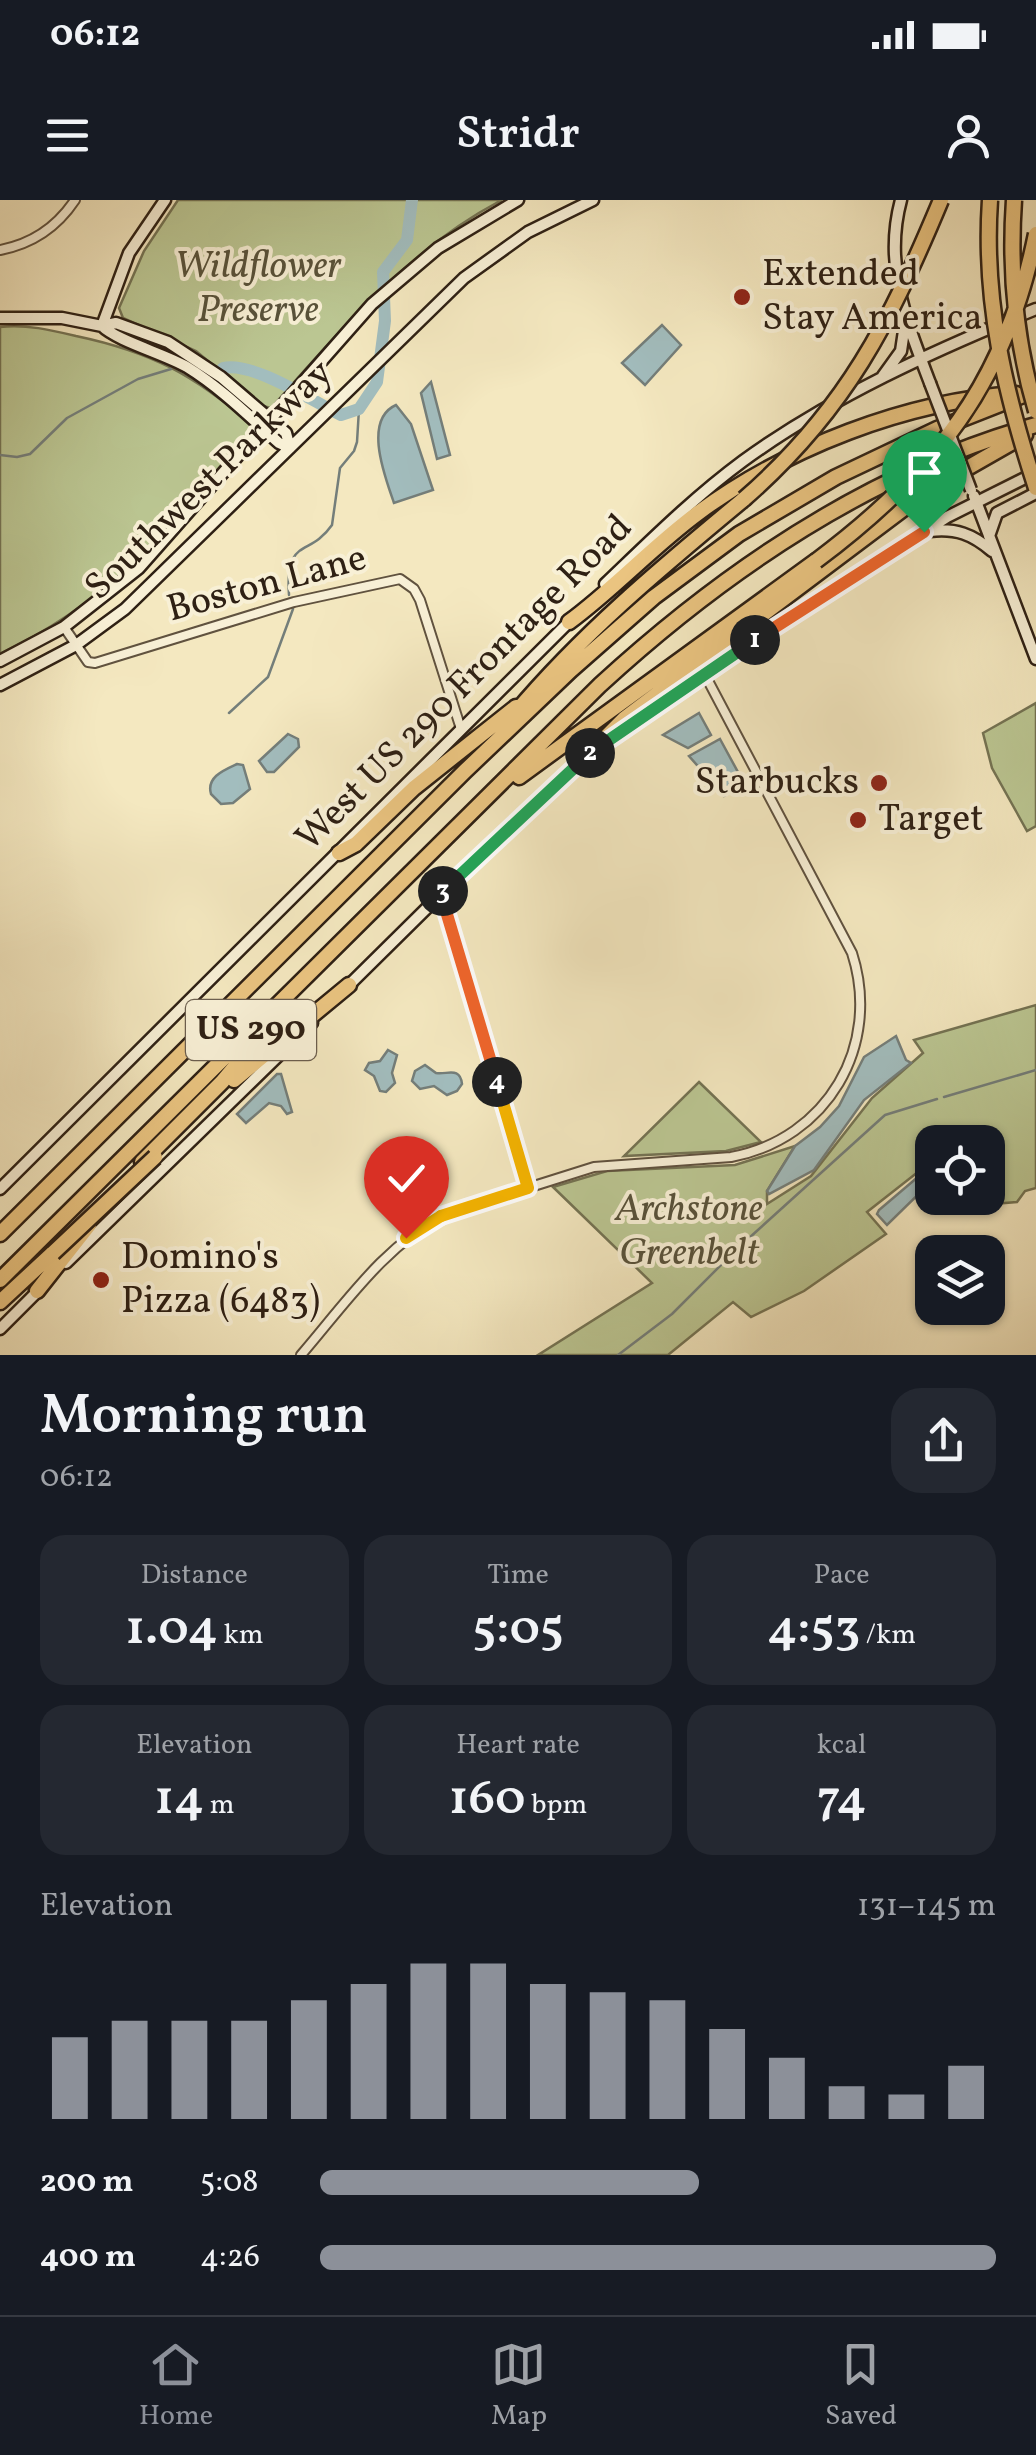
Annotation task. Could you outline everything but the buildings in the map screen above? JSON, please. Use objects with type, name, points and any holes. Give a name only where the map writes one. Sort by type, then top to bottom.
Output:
[{"type":"highway","points":[[465,771],[528,697],[620,602],[744,498],[810,434],[858,372],[901,294],[941,200]]},
{"type":"highway","points":[[990,200],[988,254],[994,329],[1010,404],[1036,491]]},
{"type":"highway","points":[[1014,200],[1012,255],[1017,322],[1036,411]]},
{"type":"highway","points":[[38,1291],[118,1188],[222,1082],[287,1004],[520,776],[816,561],[906,488],[947,439],[1002,346],[1027,274],[1036,234]]},
{"type":"highway","points":[[569,622],[697,514],[782,460],[832,438],[897,417],[996,395],[1031,392]]},
{"type":"highway","name":"US 290","points":[[0,1234],[465,771],[612,632],[694,566],[788,504],[884,452],[1031,392]]},
{"type":"highway","points":[[591,752],[625,718],[927,491],[1036,427]]},
{"type":"highway","name":"US 290","points":[[0,1280],[632,655],[674,620],[802,530],[898,479],[982,442],[1036,427]]},
{"type":"highway","points":[[339,853],[356,844],[414,788],[528,697]]},
{"type":"highway","points":[[504,782],[520,776]]},
{"type":"highway","points":[[0,1302],[264,1052],[349,985]]},
{"type":"main road","points":[[102,326],[129,252],[165,200]]},
{"type":"main road","name":"Southwest Parkway","points":[[0,662],[64,627],[140,568],[378,300],[438,248],[518,200]]},
{"type":"main road","name":"Southwest Parkway","points":[[0,684],[76,645],[148,589],[436,302],[528,232],[593,200]]},
{"type":"main road","points":[[898,200],[895,279],[906,318],[1036,659]]},
{"type":"main road","name":"West US 290 Frontage Road","points":[[0,1189],[661,530],[716,482],[765,446],[880,380],[1036,308]]},
{"type":"main road","points":[[0,318],[62,318],[102,326],[116,323],[168,342],[222,377],[266,423],[286,433],[290,448]]},
{"type":"main road","points":[[880,380],[901,351],[906,318]]},
{"type":"main road","points":[[0,1329],[441,893],[591,752],[974,495],[1036,472]]},
{"type":"main road","points":[[989,538],[997,513],[1036,491]]},
{"type":"main road","points":[[924,532],[966,533],[994,553]]},
{"type":"street","points":[[0,250],[32,240],[54,226],[76,200]]},
{"type":"street","name":"Boston Lane","points":[[76,645],[88,662],[94,663],[294,602],[400,579],[420,600],[461,729]]},
{"type":"street","points":[[64,627],[76,645]]},
{"type":"street","points":[[301,1355],[380,1263],[406,1238],[446,1214],[612,1164],[731,1157],[763,1148],[794,1132],[819,1112],[840,1085],[854,1054],[862,998],[852,953],[704,673]]},
{"type":"street","points":[[441,893],[528,1188]]},
{"type":"green space","name":"Wildflower Preserve","points":[[178,200],[502,200],[436,242],[406,267],[350,321],[271,408],[263,406],[196,351],[123,318],[119,308],[144,251]]},
{"type":"green space","points":[[0,327],[57,332],[150,358],[211,392],[252,425],[252,431],[139,558],[77,610],[0,654]]},
{"type":"green space","points":[[1036,703],[1036,826],[1027,831],[992,768],[983,733]]},
{"type":"green space","name":"Archstone Greenbelt","points":[[1036,1005],[1036,1188],[1025,1191],[1017,1202],[1005,1203],[1005,1125],[915,1125],[915,1174],[867,1212],[886,1234],[804,1291],[751,1317],[733,1302],[668,1355],[538,1355],[652,1283],[553,1187],[607,1171],[735,1165],[795,1146],[767,1191],[767,1204],[811,1176],[872,1098],[923,1053],[914,1040]]},
{"type":"green space","points":[[699,1082],[761,1142],[726,1151],[624,1156]]},
{"type":"water","points":[[662,325],[681,345],[645,385],[622,363]]},
{"type":"water","points":[[431,382],[450,455],[437,459],[421,393]]},
{"type":"water","points":[[396,405],[411,424],[433,490],[394,503],[378,436],[380,423]]},
{"type":"water","points":[[699,713],[711,735],[688,748],[663,735]]},
{"type":"water","points":[[288,734],[298,739],[299,747],[274,772],[267,772],[259,761]]},
{"type":"water","points":[[720,739],[745,785],[724,796],[689,756]]},
{"type":"water","points":[[237,764],[243,765],[250,789],[233,803],[221,804],[211,794],[211,783]]},
{"type":"water","points":[[896,1036],[911,1063],[864,1100],[814,1170],[769,1194],[767,1191],[795,1146],[839,1106],[864,1057]]},
{"type":"water","points":[[388,1050],[397,1055],[392,1073],[395,1083],[386,1092],[380,1091],[374,1076],[365,1070],[369,1063],[380,1061]]},
{"type":"water","points":[[425,1065],[436,1073],[456,1073],[462,1084],[447,1095],[434,1086],[420,1089],[412,1081],[415,1071]]},
{"type":"water","points":[[281,1074],[292,1112],[287,1114],[281,1106],[269,1103],[246,1123],[237,1114]]},
{"type":"water","points":[[915,1179],[915,1198],[887,1225],[877,1214]]},
{"type":"waterway","points":[[223,368],[235,367],[266,376],[341,415],[359,409],[377,382],[385,321],[383,272],[407,240],[412,200]]},
{"type":"waterway","points":[[0,455],[30,454],[67,418],[138,379],[171,369]]},
{"type":"waterway","points":[[289,595],[295,556],[332,525],[340,468],[357,442],[359,409]]},
{"type":"waterway","points":[[229,713],[268,677],[293,609]]},
{"type":"waterway","points":[[944,1097],[1036,1070]]},
{"type":"waterway","points":[[618,1355],[672,1314],[738,1248],[885,1115],[937,1099]]},
{"type":"place","name":"Extended Stay America","points":[[742,297]]},
{"type":"place","name":"Starbucks","points":[[879,783]]},
{"type":"place","name":"Target","points":[[858,820]]},
{"type":"place","name":"Domino's Pizza (6483)","points":[[101,1280]]},
{"type":"route","points":[[406,1238],[446,1214],[528,1188],[441,893],[591,752],[704,673],[924,532]]}]
